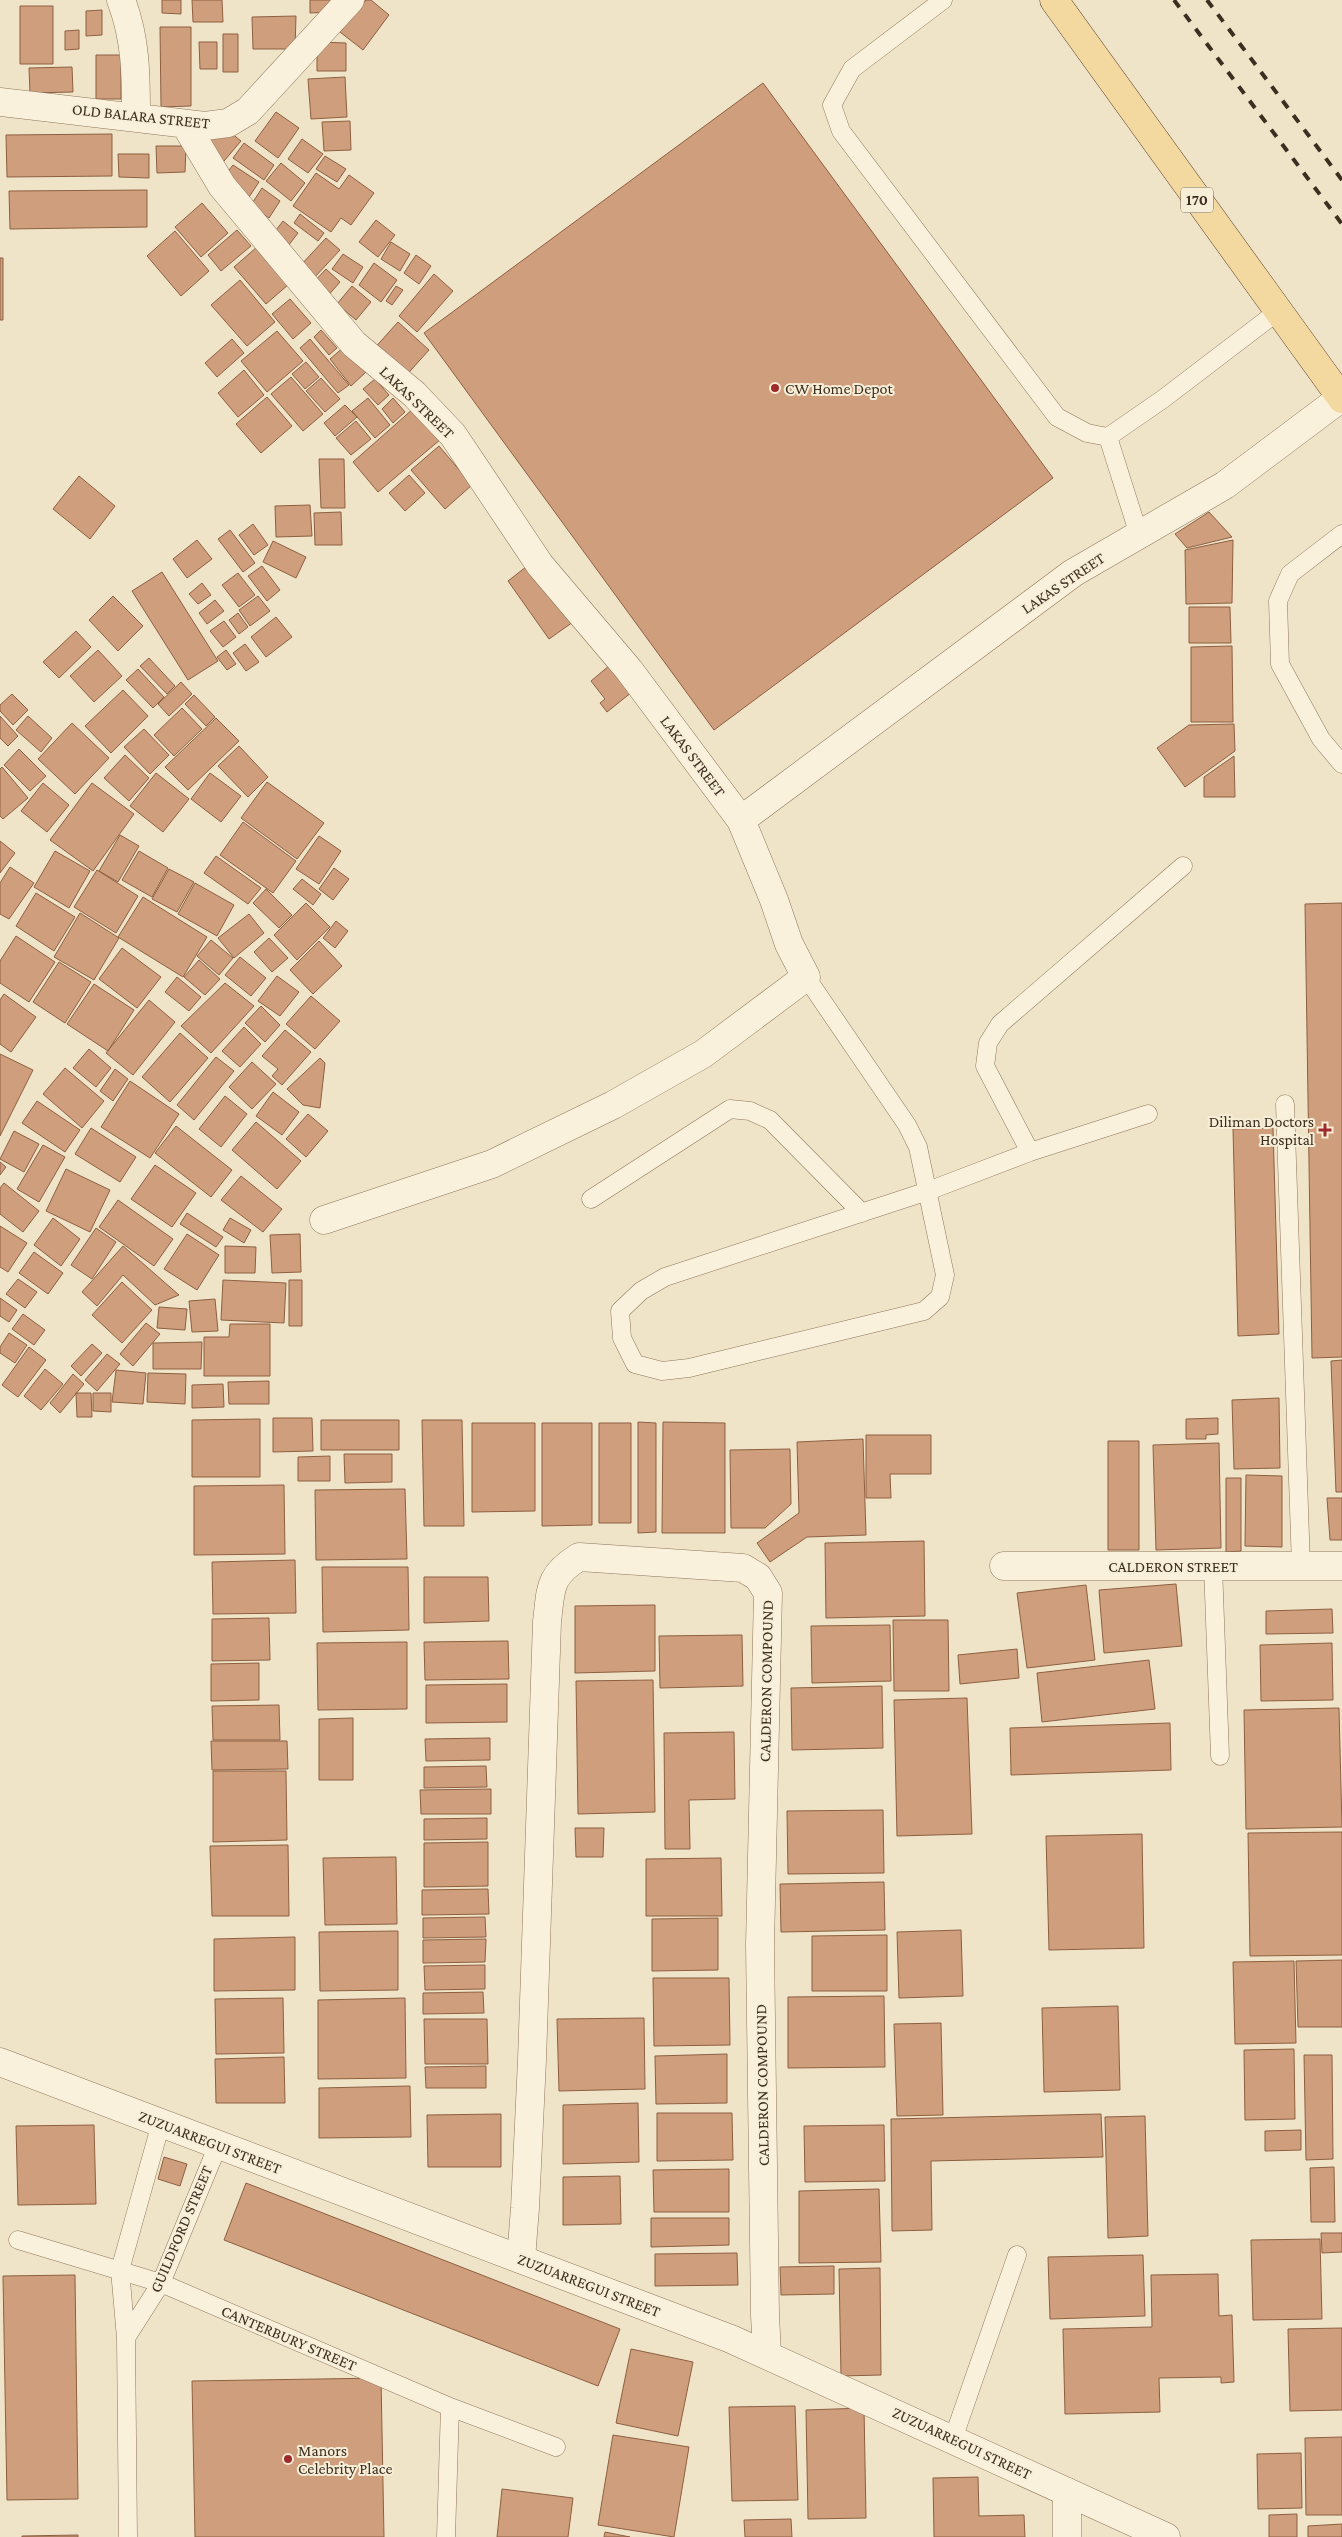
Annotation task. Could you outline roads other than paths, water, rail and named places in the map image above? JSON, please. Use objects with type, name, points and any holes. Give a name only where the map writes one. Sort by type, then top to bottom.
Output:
[{"type":"main road","name":"170","points":[[1054,0],[1341,399]]},
{"type":"street","points":[[121,0],[133,35],[136,61],[136,116]]},
{"type":"street","name":"OLD BALARA STREET","points":[[0,102],[136,116],[205,126],[228,123],[248,111],[350,0]]},
{"type":"street","name":"LAKAS STREET","points":[[185,124],[222,186],[354,344],[414,394],[453,435],[540,565],[629,670],[741,820],[1073,573],[1226,486],[1341,399]]},
{"type":"street","points":[[324,1220],[492,1164],[613,1105],[703,1054],[806,977],[789,944],[774,900],[741,820]]},
{"type":"street","name":"CALDERON COMPOUND","points":[[520,2259],[525,2208],[532,2060],[547,1622],[551,1582],[562,1567],[579,1558],[743,1568],[758,1577],[768,1594],[760,1945],[764,2315],[767,2354]]},
{"type":"street","name":"CALDERON STREET","points":[[1004,1566],[1342,1566]]},
{"type":"street","name":"ZUZUARREGUI STREET","points":[[0,2062],[767,2354],[1166,2537]]},
{"type":"street","points":[[1067,2492],[1068,2537]]},
{"type":"lane","points":[[942,0],[852,69],[832,105],[841,131],[1056,417],[1087,433],[1108,437],[1163,399],[1277,312]]},
{"type":"lane","points":[[1108,437],[1139,535]]},
{"type":"lane","points":[[1342,534],[1290,574],[1278,601],[1280,664],[1321,739],[1342,764]]},
{"type":"lane","points":[[1030,1152],[985,1066],[988,1043],[1000,1024],[1183,866]]},
{"type":"lane","points":[[806,977],[907,1125],[918,1147],[928,1191],[946,1275],[940,1297],[924,1311],[689,1368],[662,1371],[635,1364],[622,1338],[620,1311],[641,1291],[665,1277],[928,1191],[1030,1152],[1148,1114]]},
{"type":"lane","points":[[1285,1104],[1301,1566]]},
{"type":"lane","points":[[591,1199],[730,1109],[750,1110],[770,1120],[862,1213]]},
{"type":"lane","points":[[1213,1566],[1220,1756]]},
{"type":"lane","name":"GUILDFORD STREET","points":[[128,2537],[126,2338],[120,2270],[161,2123]]},
{"type":"lane","name":"GUILDFORD STREET","points":[[126,2338],[161,2283],[218,2145]]},
{"type":"lane","name":"CANTERBURY STREET","points":[[18,2240],[161,2283],[450,2407],[556,2447]]},
{"type":"lane","points":[[953,2439],[1017,2255]]},
{"type":"lane","points":[[446,2537],[450,2407]]},
{"type":"railway","points":[[1174,0],[1342,224]]},
{"type":"railway","points":[[1207,0],[1342,180]]},
{"type":"place","name":"CW Home Depot","points":[[775,388]]},
{"type":"place","name":"Diliman Doctors Hospital","points":[[1325,1130]]},
{"type":"place","name":"Manors Celebrity Place","points":[[288,2459]]}]
